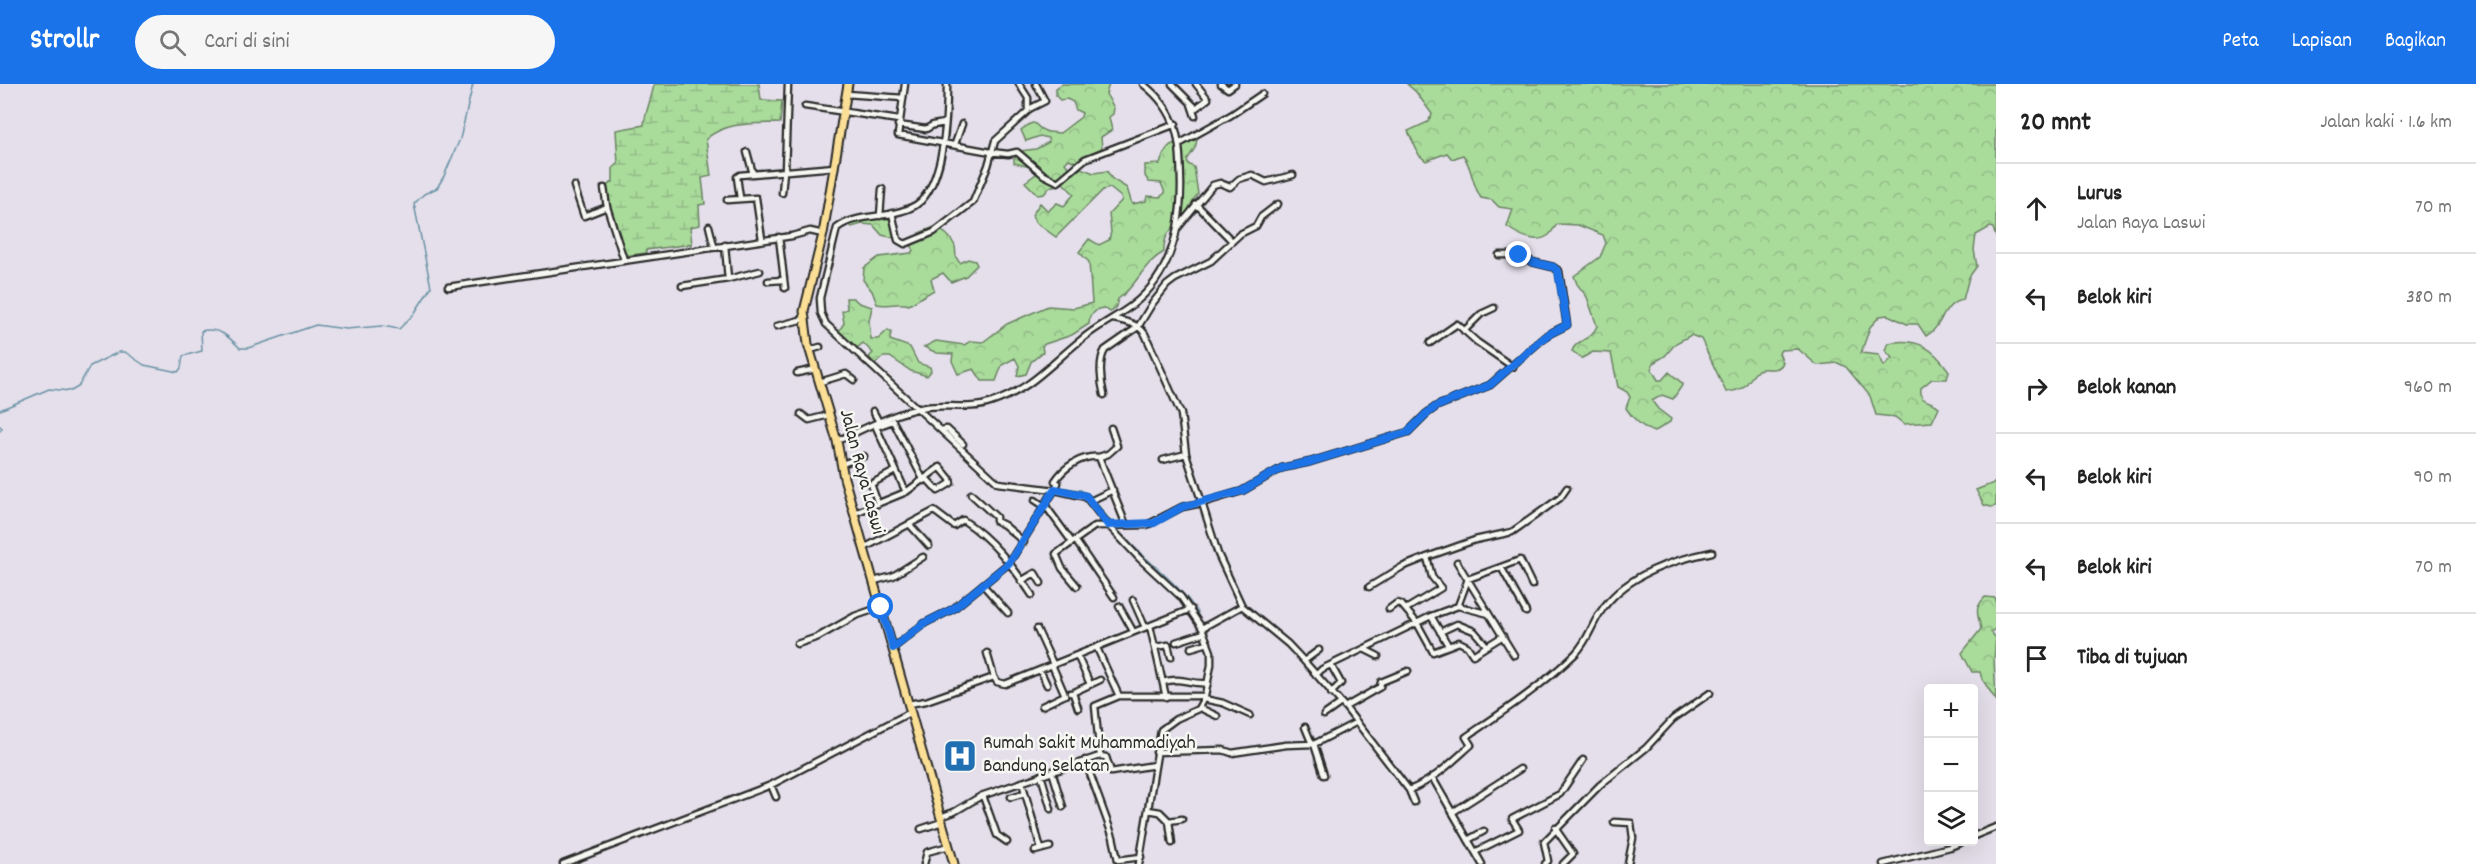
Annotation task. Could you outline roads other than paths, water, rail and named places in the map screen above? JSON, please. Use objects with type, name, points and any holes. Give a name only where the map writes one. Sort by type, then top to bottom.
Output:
[{"type":"main road","name":"Jalan Raya Laswi","points":[[848,84],[825,226],[807,293],[804,319],[810,350],[837,441],[864,548],[954,864]]},
{"type":"street","points":[[782,193],[788,84]]},
{"type":"street","points":[[905,84],[898,135],[991,152],[1020,153],[1044,175],[1059,182],[1085,159],[1176,124]]},
{"type":"street","points":[[947,84],[943,142],[938,167],[923,198],[912,207],[846,222],[837,228],[821,288],[820,306],[822,317],[837,336],[924,408],[941,430],[963,444]]},
{"type":"street","points":[[1019,84],[1028,98],[1029,109]]},
{"type":"street","points":[[892,213],[898,240],[902,244],[907,244],[934,232],[973,202],[998,137],[1024,117],[1029,109],[1045,101],[1036,84]]},
{"type":"street","points":[[1172,84],[1197,108],[1208,99],[1196,84]]},
{"type":"street","points":[[1221,84],[1227,89],[1235,84]]},
{"type":"street","points":[[837,441],[879,422],[924,408],[983,405],[1016,393],[1030,384],[1080,340],[1145,296],[1159,279],[1168,261],[1181,193],[1176,124],[1167,109],[1146,85]]},
{"type":"street","points":[[846,94],[903,98]]},
{"type":"street","points":[[1179,144],[1231,115],[1262,94]]},
{"type":"street","points":[[1191,104],[1194,116]]},
{"type":"street","points":[[805,106],[844,110],[926,129],[945,123]]},
{"type":"street","points":[[955,144],[962,124]]},
{"type":"street","points":[[747,152],[753,174]]},
{"type":"street","points":[[740,198],[738,176],[836,167]]},
{"type":"street","points":[[1175,231],[1216,183],[1230,187],[1239,179],[1250,175],[1266,182],[1293,175]]},
{"type":"street","points":[[573,186],[584,216]]},
{"type":"street","points":[[604,188],[607,207],[624,260]]},
{"type":"street","points":[[880,216],[882,189]]},
{"type":"street","points":[[728,200],[756,198],[762,240]]},
{"type":"street","points":[[1196,204],[1232,241]]},
{"type":"street","points":[[1104,395],[1103,353],[1138,327],[1167,285],[1211,261],[1248,228],[1256,226],[1261,217],[1278,204]]},
{"type":"street","points":[[577,218],[607,207]]},
{"type":"street","points":[[709,226],[714,246]]},
{"type":"street","points":[[825,226],[837,228]]},
{"type":"street","points":[[448,287],[810,231],[823,234]]},
{"type":"street","points":[[779,237],[784,288]]},
{"type":"street","points":[[725,244],[728,279]]},
{"type":"street","points":[[1077,586],[1056,555],[1095,526],[1154,523],[1182,507],[1242,491],[1282,468],[1310,462],[1408,432],[1437,406],[1480,391],[1513,367],[1547,335],[1567,325],[1561,275],[1556,269],[1532,262],[1519,255],[1499,255]]},
{"type":"street","points":[[682,286],[728,279],[760,271]]},
{"type":"street","points":[[768,281],[783,280]]},
{"type":"street","points":[[1464,331],[1481,315],[1494,309]]},
{"type":"street","points":[[777,326],[804,319]]},
{"type":"street","points":[[1113,319],[1138,327],[1145,334],[1177,404],[1186,454],[1218,554],[1242,606],[1288,644],[1343,705],[1409,790],[1413,802]]},
{"type":"street","points":[[1430,343],[1457,324],[1513,367]]},
{"type":"street","points":[[810,350],[820,347]]},
{"type":"street","points":[[797,373],[816,369]]},
{"type":"street","points":[[820,382],[846,374],[854,380]]},
{"type":"street","points":[[873,411],[879,422]]},
{"type":"street","points":[[801,414],[808,420],[829,415]]},
{"type":"street","points":[[855,513],[906,492],[926,480],[940,467],[951,483],[938,491],[926,480],[891,421],[875,429],[906,492]]},
{"type":"street","points":[[893,648],[925,623],[953,609],[1009,563],[1024,542],[1055,489],[1058,483],[1055,481],[1065,468],[1088,457],[1108,454],[1117,447],[1111,428]]},
{"type":"street","points":[[949,435],[998,483],[1055,489],[1083,495],[1092,500],[1191,609],[1204,629],[1211,665],[1206,699],[1200,708],[1164,727],[1155,765],[1154,789],[1139,864]]},
{"type":"street","points":[[1163,460],[1186,454]]},
{"type":"street","points":[[842,464],[864,456]]},
{"type":"street","points":[[1099,457],[1126,525]]},
{"type":"street","points":[[878,504],[871,484],[895,471]]},
{"type":"street","points":[[1369,587],[1402,567],[1426,557],[1475,540],[1512,532],[1560,498],[1567,488]]},
{"type":"street","points":[[1092,500],[1113,490]]},
{"type":"street","points":[[971,494],[996,517],[996,522],[1004,525],[1024,542]]},
{"type":"street","points":[[1035,500],[1044,506],[1074,541],[1114,597]]},
{"type":"street","points":[[864,548],[934,511],[954,526],[963,519],[975,531],[989,538],[1032,596]]},
{"type":"street","points":[[910,525],[929,546]]},
{"type":"street","points":[[1409,790],[1432,777],[1472,745],[1466,737],[1542,685],[1565,664],[1584,645],[1604,607],[1630,582],[1680,560],[1712,552]]},
{"type":"street","points":[[874,581],[893,576],[923,557]]},
{"type":"street","points":[[1406,609],[1441,588],[1432,577],[1426,557]]},
{"type":"street","points":[[1468,579],[1520,560],[1532,585]]},
{"type":"street","points":[[1457,561],[1514,655]]},
{"type":"street","points":[[1502,567],[1526,612]]},
{"type":"street","points":[[1021,580],[1035,573],[1041,583]]},
{"type":"street","points":[[1458,606],[1468,579]]},
{"type":"street","points":[[983,585],[1008,613]]},
{"type":"street","points":[[1133,600],[1155,647],[1166,698]]},
{"type":"street","points":[[1389,609],[1397,603],[1406,609],[1417,623],[1433,652],[1455,642],[1463,643],[1473,656]]},
{"type":"street","points":[[1119,606],[1133,631]]},
{"type":"street","points":[[1176,642],[1204,629],[1242,606]]},
{"type":"street","points":[[1316,675],[1331,665],[1431,616],[1458,606],[1489,615]]},
{"type":"street","points":[[797,644],[818,638],[855,616],[881,607]]},
{"type":"street","points":[[987,653],[994,677],[997,682],[1005,684],[1191,609]]},
{"type":"street","points":[[1431,616],[1448,645]]},
{"type":"street","points":[[1440,632],[1457,624],[1474,631],[1487,646]]},
{"type":"street","points":[[1037,629],[1065,695]]},
{"type":"street","points":[[1465,660],[1503,636]]},
{"type":"street","points":[[1191,648],[1208,643]]},
{"type":"street","points":[[1155,647],[1168,645],[1171,657]]},
{"type":"street","points":[[1096,648],[1119,696]]},
{"type":"street","points":[[1304,661],[1319,650]]},
{"type":"street","points":[[1365,650],[1378,656]]},
{"type":"street","points":[[1077,655],[1090,684]]},
{"type":"street","points":[[1331,665],[1341,683],[1332,693]]},
{"type":"street","points":[[1040,670],[1047,685]]},
{"type":"street","points":[[1324,715],[1380,687],[1382,681],[1408,671]]},
{"type":"street","points":[[1163,682],[1177,676],[1196,685],[1208,683]]},
{"type":"street","points":[[563,864],[771,785],[926,701],[994,677]]},
{"type":"street","points":[[1042,706],[1100,680]]},
{"type":"street","points":[[1072,693],[1078,708]]},
{"type":"street","points":[[1545,864],[1548,861],[1544,842],[1555,828],[1600,785],[1646,748],[1673,719],[1710,693]]},
{"type":"street","points":[[1100,756],[1095,706],[1119,696],[1206,699],[1223,703],[1250,715]]},
{"type":"street","points":[[1200,708],[1217,716]]},
{"type":"street","points":[[1159,752],[1223,750],[1232,753],[1276,746],[1313,744],[1357,722]]},
{"type":"street","points":[[1305,728],[1324,775]]},
{"type":"street","points":[[921,829],[983,796],[1085,760],[1100,756],[1106,757],[1111,772],[1155,765]]},
{"type":"street","points":[[1085,760],[1113,837],[1118,860],[1141,856]]},
{"type":"street","points":[[1475,852],[1519,830],[1512,819],[1560,794],[1583,760]]},
{"type":"street","points":[[1453,812],[1520,769]]},
{"type":"street","points":[[1052,771],[1063,807]]},
{"type":"street","points":[[1041,775],[1052,809]]},
{"type":"street","points":[[1432,777],[1482,864]]},
{"type":"street","points":[[1022,782],[1041,849]]},
{"type":"street","points":[[771,785],[776,797]]},
{"type":"street","points":[[1011,796],[1025,792]]},
{"type":"street","points":[[983,796],[997,836],[1007,842]]},
{"type":"street","points":[[1148,810],[1160,812],[1168,820],[1172,843]]},
{"type":"street","points":[[1168,820],[1182,819]]},
{"type":"street","points":[[1614,822],[1630,822],[1633,830],[1628,864]]},
{"type":"street","points":[[1978,834],[1996,827]]},
{"type":"street","points":[[1555,828],[1573,854],[1563,864]]},
{"type":"street","points":[[1468,840],[1484,831]]},
{"type":"street","points":[[926,862],[927,852],[948,846]]},
{"type":"street","points":[[1884,864],[1952,846]]},
{"type":"street","points":[[1035,851],[1050,847]]},
{"type":"waterway","points":[[0,410],[49,389],[71,391],[78,387],[90,366],[119,352],[125,352],[144,365],[178,372],[183,356],[202,351],[201,331],[218,331],[240,348],[248,348],[316,325],[346,329],[382,326],[399,329],[414,314],[431,287],[414,204],[424,194],[437,188],[444,176],[460,139],[473,84]]},
{"type":"waterway","points":[[0,426],[2,428],[0,431]]},
{"type":"waterway","points":[[1029,484],[1081,490],[1091,498]]},
{"type":"waterway","points":[[1095,501],[1112,523]]},
{"type":"waterway","points":[[1115,527],[1180,590],[1198,613]]},
{"type":"place","name":"Rumah Sakit Muhammadiyah Bandung Selatan","points":[[960,756]]}]
